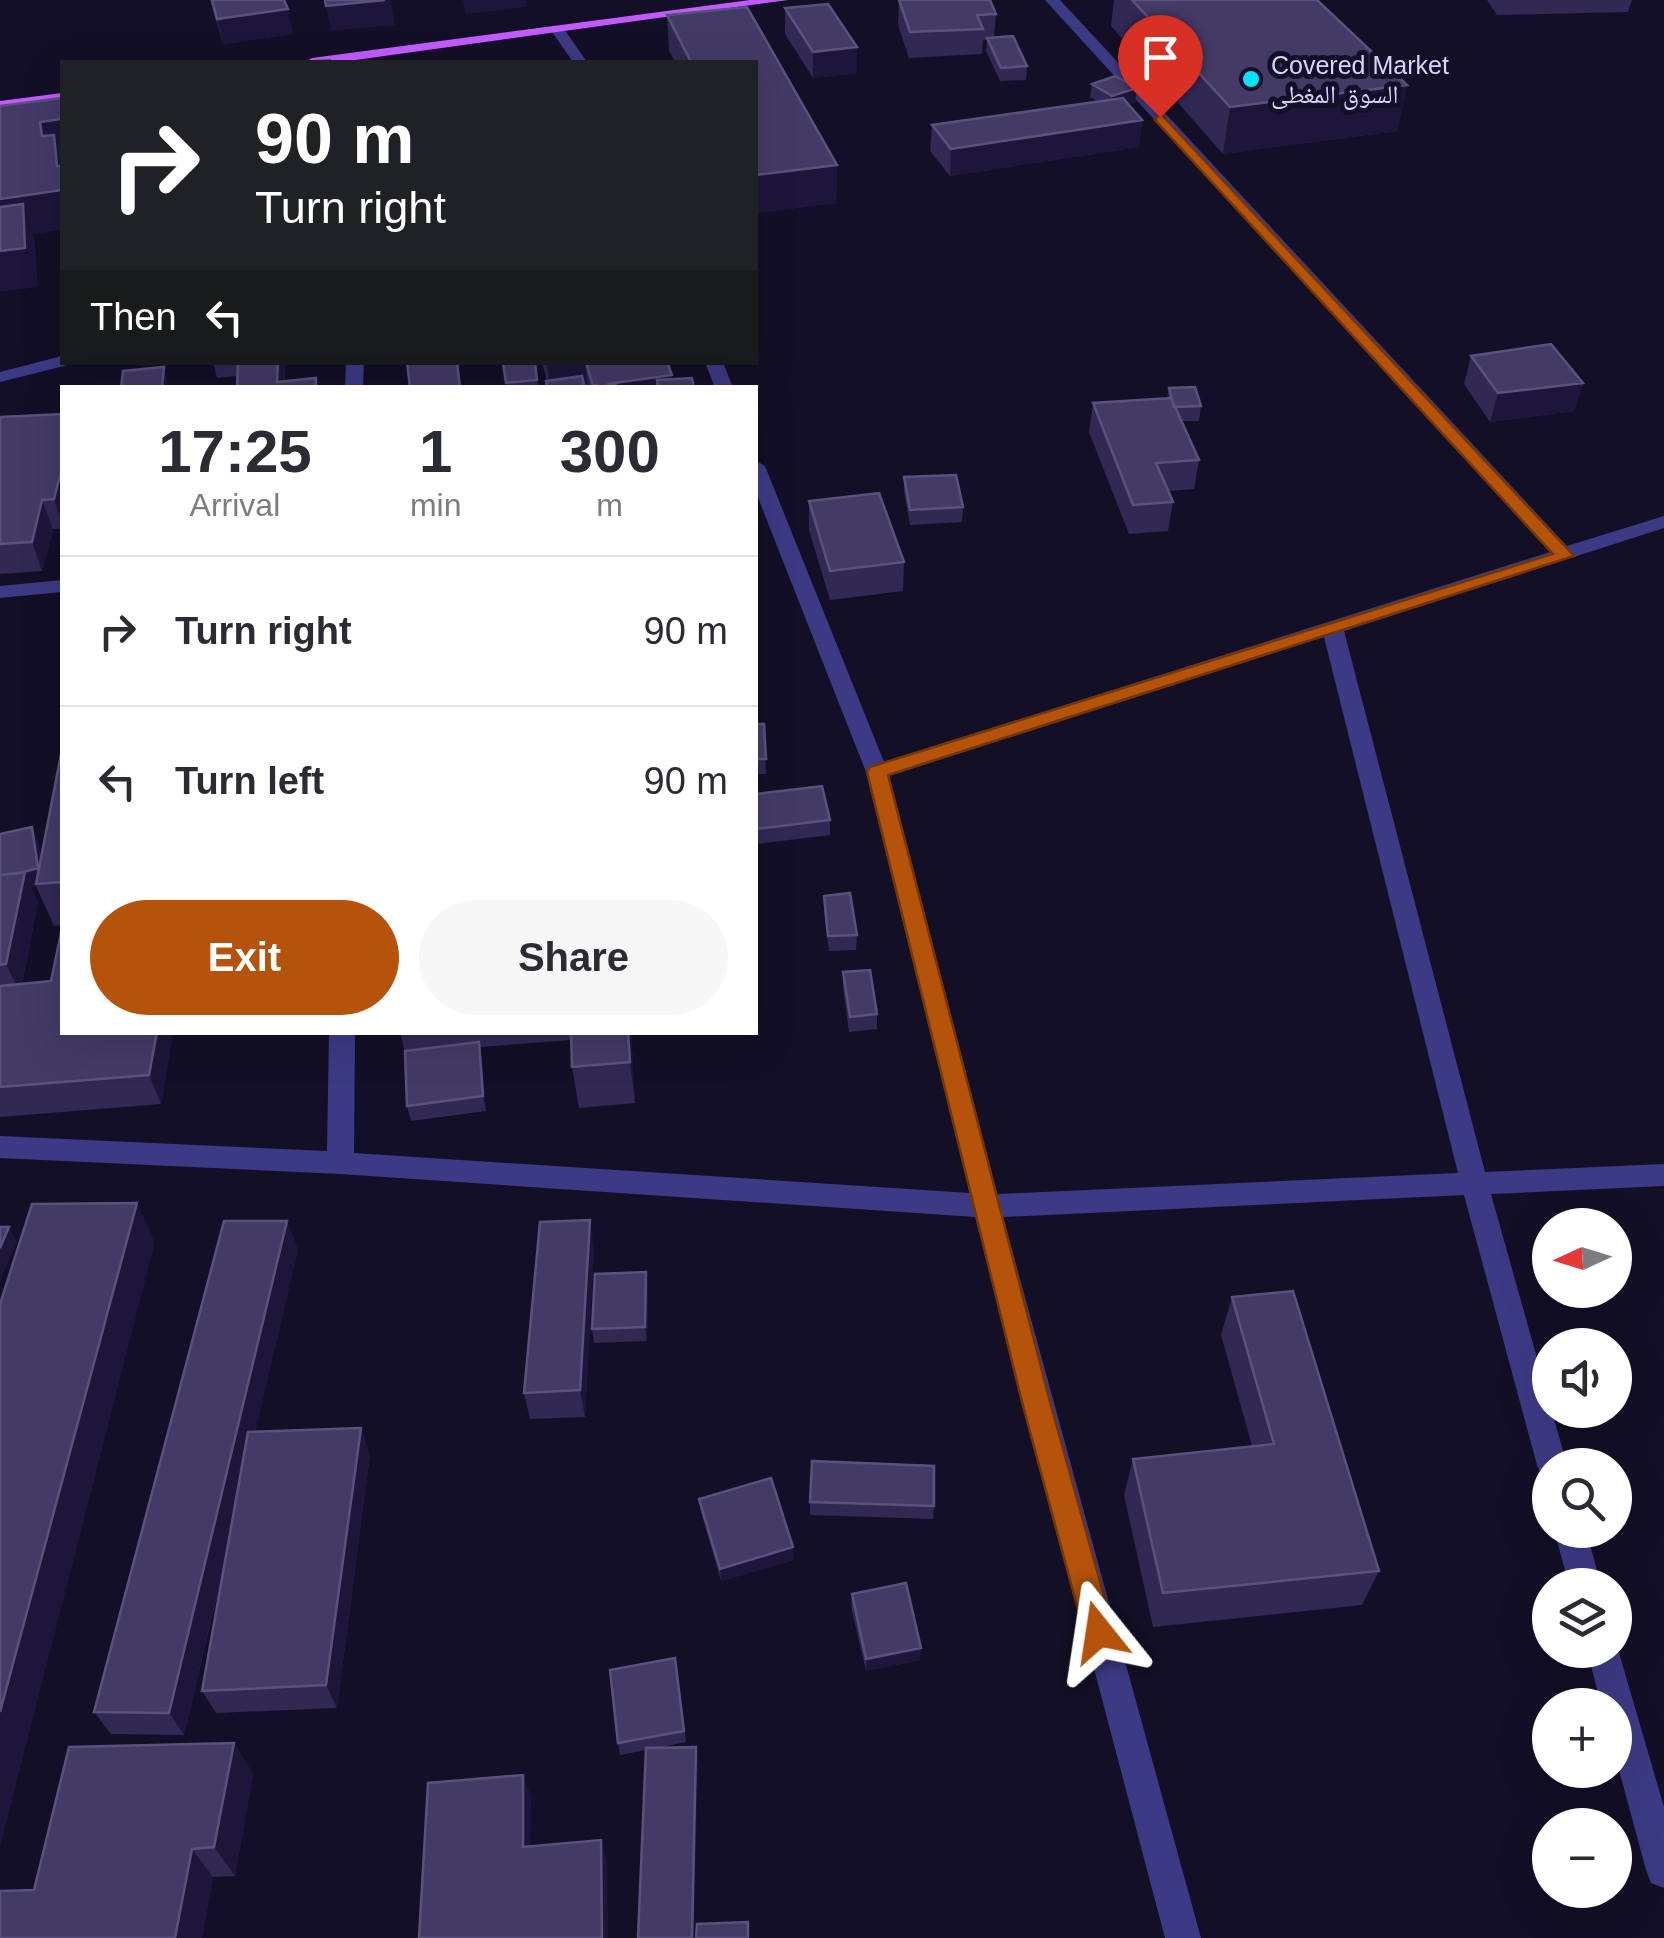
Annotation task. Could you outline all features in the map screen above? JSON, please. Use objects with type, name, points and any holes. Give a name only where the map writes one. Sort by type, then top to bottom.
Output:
[{"type":"main road","points":[[327,60],[781,0]]},
{"type":"main road","points":[[0,105],[60,97]]},
{"type":"street","points":[[1052,0],[1565,556]]},
{"type":"street","points":[[557,29],[579,60]]},
{"type":"street","points":[[0,377],[60,361]]},
{"type":"street","points":[[758,482],[763,509],[877,772],[1036,1402],[1183,1938]]},
{"type":"street","points":[[877,772],[1664,522]]},
{"type":"street","points":[[0,592],[60,586]]},
{"type":"street","points":[[1332,625],[1474,1183],[1547,1448]]},
{"type":"street","points":[[340,1163],[342,1035]]},
{"type":"street","points":[[0,1147],[340,1163],[988,1206],[1664,1174]]},
{"type":"street","points":[[1608,1668],[1664,1870]]},
{"type":"building","points":[[212,0],[284,0],[288,9],[217,19]]},
{"type":"building","points":[[325,0],[385,0],[326,6]]},
{"type":"building","points":[[899,0],[990,0],[996,14],[977,15],[983,29],[910,32]]},
{"type":"building","points":[[1132,0],[1317,0],[1407,85],[1230,107]]},
{"type":"building","points":[[828,4],[857,47],[813,52],[785,8]]},
{"type":"building","points":[[747,7],[837,165],[758,175],[758,60],[690,60],[667,15]]},
{"type":"building","points":[[1013,36],[1027,66],[1001,68],[987,38]]},
{"type":"building","points":[[1115,76],[1137,88],[1112,96],[1092,84]]},
{"type":"building","points":[[60,98],[60,119],[40,122],[42,136],[54,135],[60,190],[0,199],[0,106]]},
{"type":"building","points":[[1123,98],[1142,120],[951,149],[932,125]]},
{"type":"building","points":[[23,204],[25,248],[0,251],[0,207]]},
{"type":"building","points":[[1551,344],[1583,383],[1498,393],[1471,356]]},
{"type":"building","points":[[238,365],[278,365],[277,382],[316,378],[316,385],[237,385]]},
{"type":"building","points":[[407,365],[457,365],[460,385],[410,385]]},
{"type":"building","points":[[503,365],[535,365],[537,380],[506,383]]},
{"type":"building","points":[[587,365],[668,365],[672,375],[607,384],[616,385],[593,385]]},
{"type":"building","points":[[164,367],[162,385],[121,385],[123,371]]},
{"type":"building","points":[[582,376],[584,385],[547,385],[546,381]]},
{"type":"building","points":[[692,378],[693,385],[658,385],[657,380]]},
{"type":"building","points":[[1195,387],[1201,406],[1174,407],[1169,388]]},
{"type":"building","points":[[1171,398],[1199,460],[1156,463],[1173,502],[1133,505],[1093,403]]},
{"type":"building","points":[[60,414],[60,475],[54,499],[42,500],[32,542],[0,544],[0,417]]},
{"type":"building","points":[[956,475],[963,507],[910,510],[904,477]]},
{"type":"building","points":[[879,493],[904,562],[830,571],[809,501]]},
{"type":"building","points":[[758,724],[764,724],[766,759],[758,759]]},
{"type":"building","points":[[60,759],[60,882],[36,884]]},
{"type":"building","points":[[822,786],[830,820],[758,829],[758,794]]},
{"type":"building","points":[[32,827],[38,868],[0,875],[0,834]]},
{"type":"building","points":[[25,872],[6,964],[0,965],[0,875]]},
{"type":"building","points":[[850,893],[857,935],[828,936],[824,896]]},
{"type":"building","points":[[60,938],[60,1035],[156,1035],[149,1075],[0,1087],[0,986],[51,981]]},
{"type":"building","points":[[870,970],[877,1014],[850,1017],[843,972]]},
{"type":"building","points":[[571,1035],[628,1035],[630,1062],[572,1067]]},
{"type":"building","points":[[479,1042],[483,1096],[407,1106],[405,1051]]},
{"type":"building","points":[[137,1203],[0,1712],[0,1304],[32,1204]]},
{"type":"building","points":[[590,1220],[580,1390],[524,1393],[540,1222]]},
{"type":"building","points":[[224,1221],[287,1221],[169,1713],[94,1712]]},
{"type":"building","points":[[0,1227],[9,1227],[0,1248]]},
{"type":"building","points":[[646,1272],[645,1327],[592,1329],[595,1274]]},
{"type":"building","points":[[1293,1291],[1379,1571],[1163,1593],[1133,1459],[1274,1444],[1232,1297]]},
{"type":"building","points":[[361,1428],[326,1685],[202,1691],[248,1432]]},
{"type":"building","points":[[812,1461],[934,1466],[934,1506],[810,1502]]},
{"type":"building","points":[[771,1478],[793,1547],[720,1569],[699,1499]]},
{"type":"building","points":[[906,1583],[921,1648],[866,1659],[852,1594]]},
{"type":"building","points":[[675,1658],[684,1731],[618,1743],[610,1670]]},
{"type":"building","points":[[234,1743],[214,1847],[192,1849],[175,1938],[0,1938],[0,1891],[34,1890],[69,1747]]},
{"type":"building","points":[[696,1747],[692,1938],[638,1938],[646,1748]]},
{"type":"building","points":[[523,1775],[523,1847],[601,1840],[602,1938],[419,1938],[428,1783]]},
{"type":"building","points":[[748,1922],[748,1938],[696,1938],[697,1924]]},
{"type":"place","name":"Covered Market السوق المغطى","points":[[1251,79]]},
{"type":"route","points":[[1099,1632],[1036,1402],[877,772],[1332,625],[1565,556],[1160,117]]}]
